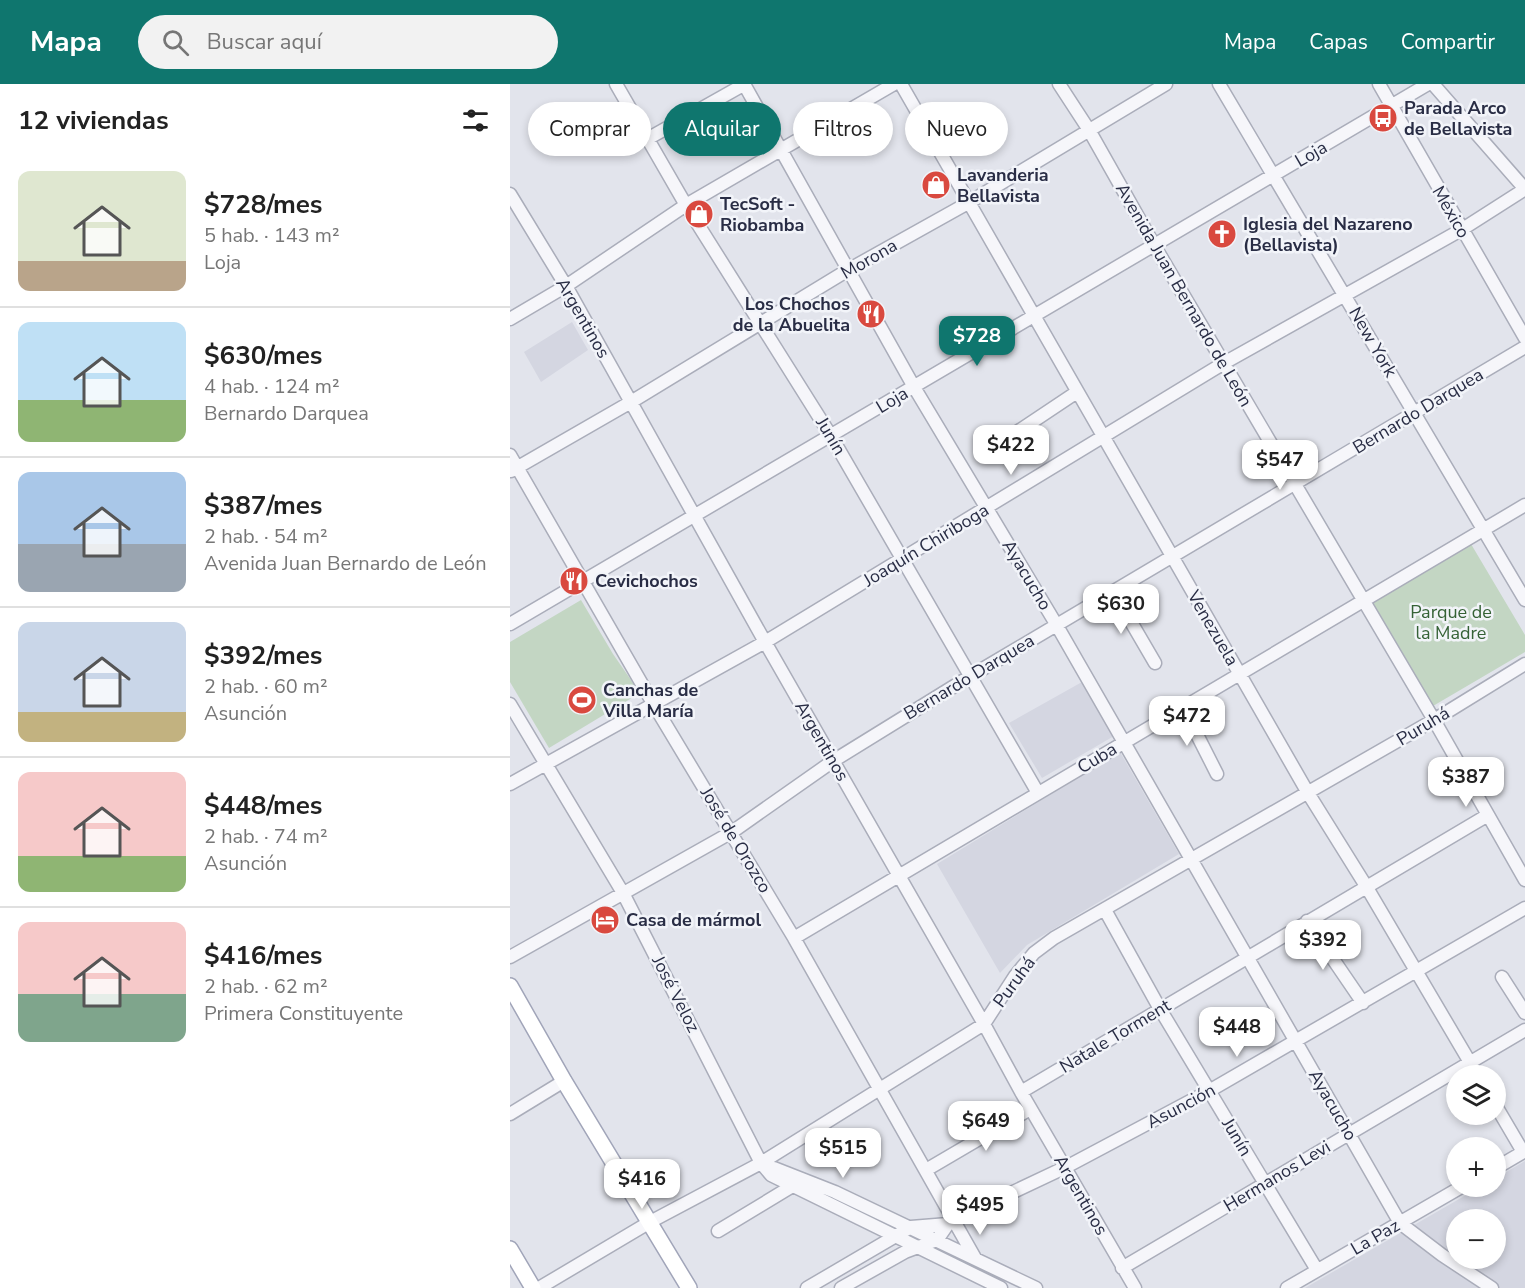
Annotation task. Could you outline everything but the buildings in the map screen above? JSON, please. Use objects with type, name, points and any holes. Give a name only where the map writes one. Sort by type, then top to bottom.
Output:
[{"type":"main road","points":[[510,986],[564,1081],[689,1288]]},
{"type":"main road","points":[[510,1250],[533,1288]]},
{"type":"street","name":"Junín","points":[[616,84],[627,102]]},
{"type":"street","points":[[651,137],[744,84]]},
{"type":"street","name":"Ayacucho","points":[[744,84],[754,102]]},
{"type":"street","points":[[781,150],[894,84]]},
{"type":"street","name":"Venezuela","points":[[900,84],[1308,793],[1472,1065]]},
{"type":"street","name":"Avenida Juan Bernardo de León","points":[[1059,84],[1089,130],[1525,880]]},
{"type":"street","name":"Morona","points":[[514,470],[848,270],[968,203],[1166,84]]},
{"type":"street","name":"New York","points":[[1220,84],[1525,600]]},
{"type":"street","name":"México","points":[[1379,84],[1525,338]]},
{"type":"street","name":"Loja","points":[[510,624],[1428,84]]},
{"type":"street","points":[[1433,84],[1525,189]]},
{"type":"street","name":"Junín","points":[[651,142],[686,205],[831,436],[1038,793]]},
{"type":"street","name":"Ayacucho","points":[[781,153],[914,387],[1056,624],[1193,860],[1400,1223]]},
{"type":"street","points":[[510,318],[566,286],[686,205],[771,156]]},
{"type":"street","name":"Joaquín Chiriboga","points":[[510,784],[765,642],[1224,363],[1461,230],[1525,189]]},
{"type":"street","name":"Argentinos","points":[[510,194],[566,286],[1030,1109],[1135,1288]]},
{"type":"street","name":"Bernardo Darquea","points":[[510,957],[732,832],[833,761],[969,677],[1525,347]]},
{"type":"street","points":[[999,444],[1077,392]]},
{"type":"street","name":"José de Orozco","points":[[510,455],[514,470],[732,832],[881,1089],[926,1170],[951,1222],[975,1258]]},
{"type":"street","name":"Cuba","points":[[794,938],[1525,505]]},
{"type":"street","points":[[1113,591],[1155,663]]},
{"type":"street","name":"Puruhá","points":[[539,1288],[650,1222],[762,1163],[984,1024],[1015,976],[1034,953],[1054,938],[1434,720],[1525,664]]},
{"type":"street","name":"José Veloz","points":[[510,704],[623,893],[762,1163]]},
{"type":"street","points":[[1183,707],[1217,774]]},
{"type":"street","name":"Natale Torment","points":[[1021,1092],[1488,815]]},
{"type":"street","name":"Asunción","points":[[911,1227],[951,1222],[1066,1167],[1296,1042],[1525,908]]},
{"type":"street","name":"Junín","points":[[1105,910],[1160,1009],[1317,1270]]},
{"type":"street","points":[[1307,921],[1363,1003]]},
{"type":"street","points":[[1502,977],[1525,1013]]},
{"type":"street","name":"Hermanos Levi","points":[[1122,1268],[1525,1030]]},
{"type":"street","points":[[510,1114],[564,1081]]},
{"type":"street","points":[[926,1170],[1030,1109]]},
{"type":"street","points":[[1506,1122],[1524,1151],[1506,1162]]},
{"type":"street","points":[[762,1163],[771,1175],[1000,1288]]},
{"type":"street","points":[[762,1163],[835,1192],[1036,1288]]},
{"type":"street","points":[[718,1231],[794,1185]]},
{"type":"street","name":"La Paz","points":[[1287,1288],[1446,1196]]},
{"type":"street","points":[[841,1288],[917,1247],[937,1240],[951,1222]]},
{"type":"street","points":[[1400,1223],[1442,1255],[1492,1288]]},
{"type":"street","points":[[807,1288],[911,1227]]},
{"type":"shaded area","points":[[572,322],[588,350],[541,382],[524,352]]},
{"type":"shaded area","points":[[1082,682],[1114,736],[1042,778],[1009,723]]},
{"type":"shaded area","points":[[1120,752],[1179,854],[1027,945],[1000,973],[937,864]]},
{"type":"shaded area","points":[[1525,1161],[1525,1288],[1305,1288],[1463,1197],[1506,1197],[1506,1172]]},
{"type":"green space","name":"Parque de la Madre","points":[[1471,544],[1525,635],[1525,652],[1433,706],[1371,603]]},
{"type":"green space","points":[[581,600],[613,654],[640,693],[549,748],[510,682],[510,642]]},
{"type":"place","name":"Parada Arco de Bellavista","points":[[1383,118]]},
{"type":"place","name":"Lavanderia Bellavista","points":[[936,185]]},
{"type":"place","name":"TecSoft - Riobamba","points":[[699,214]]},
{"type":"place","name":"Iglesia del Nazareno (Bellavista)","points":[[1222,234]]},
{"type":"place","name":"Los Chochos de la Abuelita","points":[[871,314]]},
{"type":"place","name":"Cevichochos","points":[[574,581]]},
{"type":"place","name":"Canchas de Villa María","points":[[582,700]]},
{"type":"place","name":"Casa de mármol","points":[[605,920]]}]
